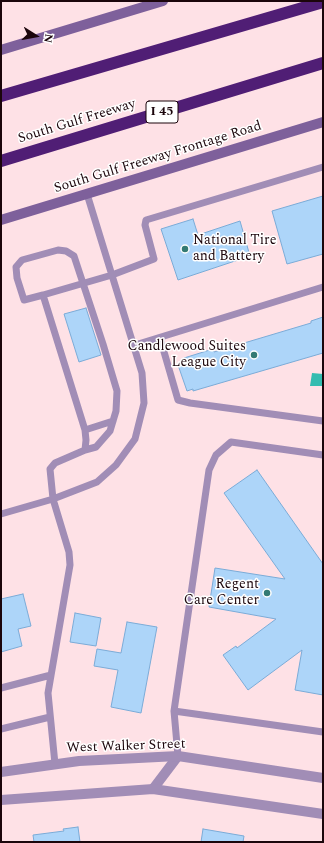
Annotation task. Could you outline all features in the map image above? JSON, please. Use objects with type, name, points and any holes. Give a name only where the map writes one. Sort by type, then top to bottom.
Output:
[{"type":"highway","points":[[1,96],[323,2]]},
{"type":"highway","name":"South Gulf Freeway","points":[[1,161],[323,63]]},
{"type":"main road","points":[[1,50],[146,4],[163,1]]},
{"type":"main road","name":"South Gulf Freeway Frontage Road","points":[[1,220],[323,122]]},
{"type":"street","name":"West Walker Street","points":[[1,772],[79,760],[178,756],[323,778]]},
{"type":"street","points":[[153,789],[178,756]]},
{"type":"street","points":[[1,800],[153,789],[323,814]]},
{"type":"lane","points":[[55,764],[48,693],[70,565],[69,552],[53,499],[50,469],[55,463],[85,450],[96,447],[110,431],[117,402],[117,391],[103,344],[83,283],[74,256],[66,251],[58,250],[22,260],[16,266],[17,278],[24,300],[43,295],[83,283],[112,275],[154,259],[145,225],[146,220],[323,167]]},
{"type":"lane","points":[[1,514],[53,499],[97,482],[116,465],[135,438],[144,403],[142,373],[135,346],[87,194]]},
{"type":"lane","points":[[135,346],[323,287]]},
{"type":"lane","points":[[43,295],[85,430],[85,450]]},
{"type":"lane","points":[[160,338],[178,400],[190,403],[323,421]]},
{"type":"lane","points":[[85,430],[113,421]]},
{"type":"lane","points":[[178,756],[174,711],[209,470],[216,455],[231,442],[323,455]]},
{"type":"lane","points":[[1,688],[51,675]]},
{"type":"lane","points":[[174,711],[323,732]]},
{"type":"lane","points":[[1,729],[50,717]]},
{"type":"water","points":[[312,373],[323,374],[323,386],[310,386]]},
{"type":"building","points":[[323,196],[323,254],[287,264],[272,211]]},
{"type":"building","points":[[193,219],[198,235],[240,221],[250,256],[178,280],[161,229]]},
{"type":"building","points":[[86,308],[101,355],[79,362],[64,314]]},
{"type":"building","name":"Candlewood Suites League City","points":[[323,317],[323,353],[193,391],[193,389],[187,391],[178,365],[186,363],[184,358],[213,349],[214,352],[311,323],[311,321]]},
{"type":"building","name":"Regent Care Center","points":[[257,470],[323,564],[323,695],[295,690],[302,650],[248,690],[223,655],[236,646],[237,648],[276,619],[209,607],[215,568],[285,579],[224,493]]},
{"type":"building","points":[[23,594],[31,626],[18,629],[22,646],[1,652],[1,599]]},
{"type":"building","points":[[75,613],[101,618],[96,646],[70,642]]},
{"type":"building","points":[[127,622],[157,627],[141,713],[111,707],[118,670],[94,666],[97,649],[121,653]]},
{"type":"building","points":[[78,827],[80,842],[34,842],[33,835],[64,831],[63,829]]},
{"type":"building","points":[[203,829],[244,836],[243,842],[201,842]]},
{"type":"place","name":"National Tire and Battery","points":[[185,249]]},
{"type":"place","name":"Candlewood Suites League City","points":[[254,355]]},
{"type":"place","name":"Regent Care Center","points":[[267,593]]}]
